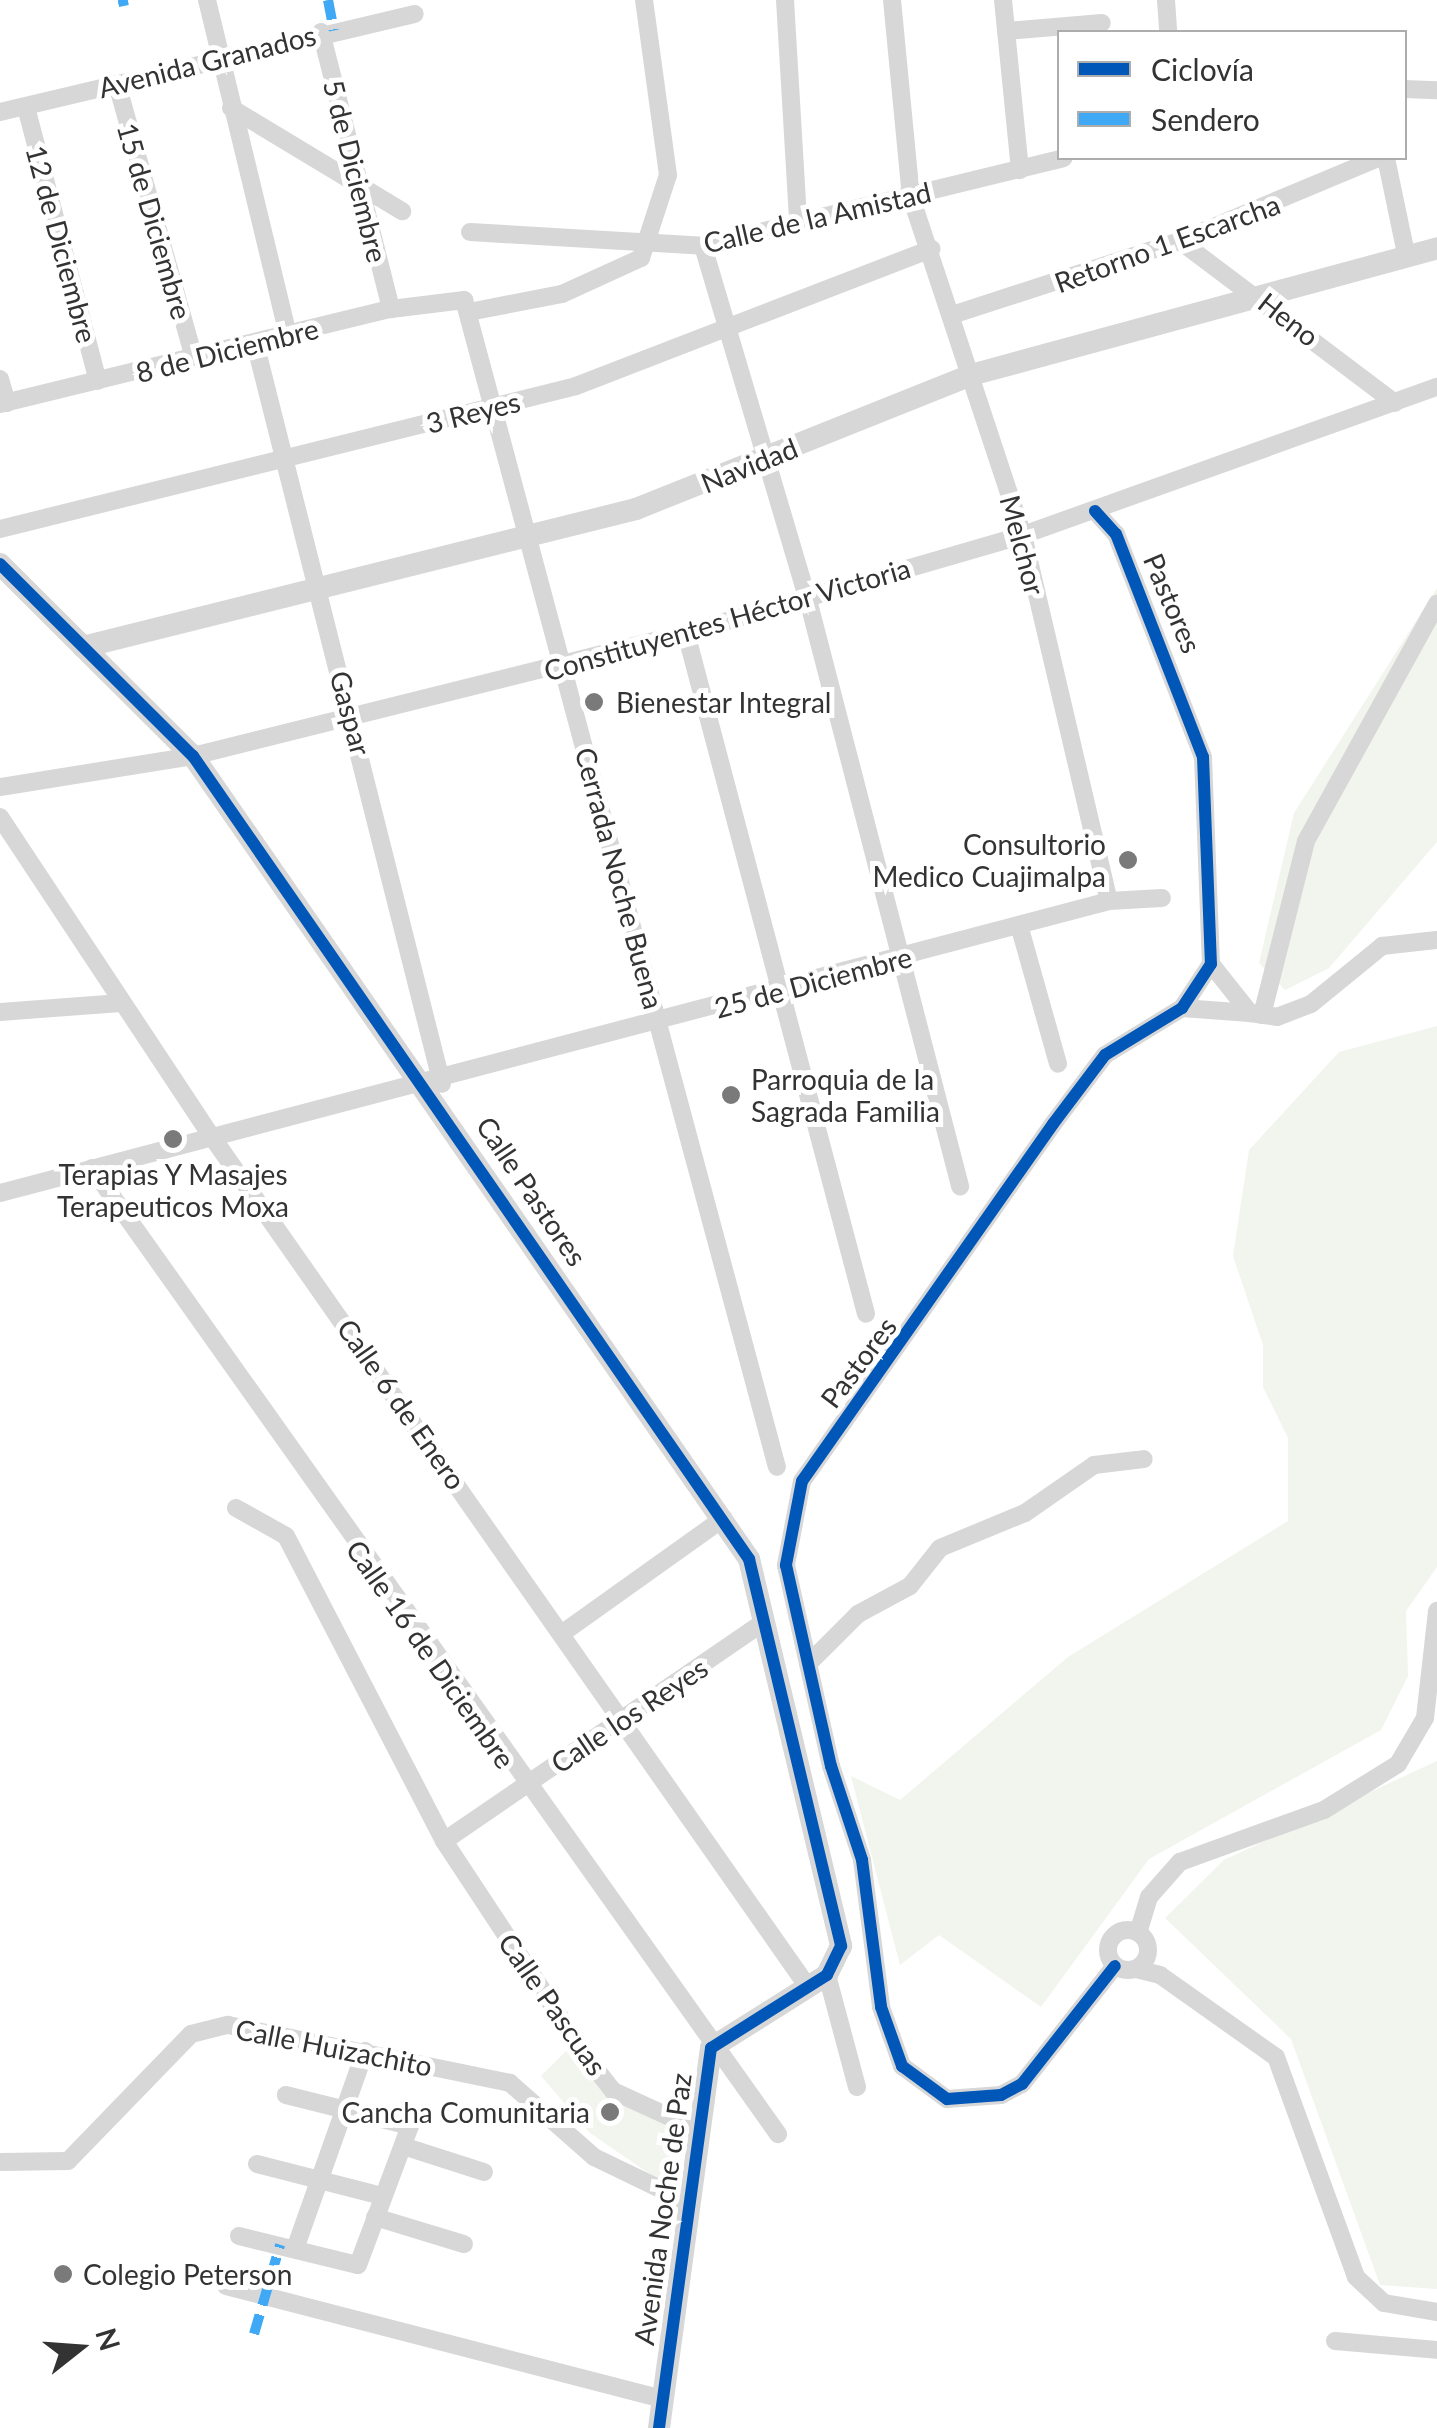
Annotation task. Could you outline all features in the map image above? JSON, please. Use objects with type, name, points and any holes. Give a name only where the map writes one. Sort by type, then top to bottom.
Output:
[{"type":"street","points":[[207,0],[217,58],[288,335]]},
{"type":"street","points":[[469,312],[616,276],[648,242],[668,175],[644,0]]},
{"type":"street","points":[[785,0],[798,222]]},
{"type":"street","name":"Melchor","points":[[892,0],[910,197],[1023,535],[1109,901]]},
{"type":"street","points":[[1003,0],[1020,170]]},
{"type":"street","points":[[1166,0],[1168,30]]},
{"type":"street","name":"Avenida Granados","points":[[0,112],[321,32],[415,14]]},
{"type":"street","points":[[1006,31],[1102,23]]},
{"type":"street","name":"5 de Diciembre","points":[[321,32],[391,309]]},
{"type":"street","name":"15 de Diciembre","points":[[116,84],[194,358]]},
{"type":"street","points":[[1407,89],[1437,90]]},
{"type":"street","name":"12 de Diciembre","points":[[26,106],[98,381]]},
{"type":"street","points":[[231,108],[402,211]]},
{"type":"street","name":"Calle de la Amistad","points":[[470,232],[703,246],[1057,159]]},
{"type":"street","name":"Retorno 1 Escarcha","points":[[952,315],[1180,241],[1373,160]]},
{"type":"street","points":[[1386,160],[1406,254]]},
{"type":"street","name":"Heno","points":[[1180,241],[1254,292],[1395,402]]},
{"type":"street","points":[[703,246],[806,596],[960,1186]]},
{"type":"street","name":"Navidad","points":[[83,648],[531,538],[768,458],[971,375],[1254,292],[1437,248]]},
{"type":"street","name":"3 Reyes","points":[[0,529],[495,407],[729,331],[930,250]]},
{"type":"street","name":"8 de Diciembre","points":[[3,403],[454,295]]},
{"type":"street","name":"Cerrada Noche Buena","points":[[454,295],[469,312],[777,1466]]},
{"type":"street","name":"Gaspar","points":[[255,343],[320,589],[436,1085]]},
{"type":"street","points":[[0,379],[3,403]]},
{"type":"street","name":"Constituyentes Héctor Victoria","points":[[0,788],[193,756],[565,667],[1023,535],[1437,388]]},
{"type":"street","name":"Pastores","points":[[1095,511],[1116,534],[1203,757],[1211,964],[1182,1008],[1105,1054],[802,1481],[786,1565],[808,1664],[862,1860],[889,2040],[922,2086],[972,2100],[1022,2084],[1115,1966],[1115,1934],[1138,1933]]},
{"type":"street","name":"Calle Pastores","points":[[0,564],[193,756],[436,1085],[749,1559],[842,1946],[818,1981]]},
{"type":"street","points":[[1256,1014],[1306,841],[1437,604]]},
{"type":"street","points":[[686,633],[866,1314]]},
{"type":"street","name":"Calle 6 de Enero","points":[[0,817],[210,1134],[624,1721],[818,1981],[858,2087]]},
{"type":"street","name":"25 de Diciembre","points":[[0,1194],[210,1134],[436,1085],[1109,901],[1162,898]]},
{"type":"street","points":[[1019,926],[1058,1064]]},
{"type":"street","points":[[1182,1008],[1296,1014],[1397,938],[1437,940]]},
{"type":"street","points":[[1211,964],[1256,1014]]},
{"type":"street","points":[[0,1012],[121,1003]]},
{"type":"street","name":"Calle 16 de Diciembre","points":[[92,1168],[524,1787],[711,2048],[778,2134]]},
{"type":"street","points":[[808,1664],[858,1614],[910,1586],[940,1548],[1025,1514],[1094,1465],[1144,1458]]},
{"type":"street","name":"Calle Pascuas","points":[[236,1508],[286,1536],[444,1842],[614,2091],[696,2130]]},
{"type":"street","points":[[564,1632],[724,1518]]},
{"type":"street","points":[[1142,1962],[1138,1933],[1149,1897],[1180,1862],[1324,1810],[1398,1764],[1425,1718],[1437,1611]]},
{"type":"street","name":"Calle los Reyes","points":[[444,1842],[764,1622]]},
{"type":"street","points":[[1115,1966],[1142,1962],[1276,2056],[1367,2292],[1407,2313],[1437,2312]]},
{"type":"street","name":"Avenida Noche de Paz","points":[[659,2428],[685,2202],[711,2048],[818,1981]]},
{"type":"street","name":"Calle Huizachito","points":[[0,2162],[68,2161],[210,2025],[365,2051],[530,2092],[594,2157],[685,2202]]},
{"type":"street","points":[[288,2247],[319,2181],[365,2051]]},
{"type":"street","points":[[238,2236],[358,2266],[410,2126],[286,2094]]},
{"type":"street","points":[[402,2146],[484,2172]]},
{"type":"street","points":[[257,2164],[382,2196]]},
{"type":"street","points":[[375,2216],[464,2244]]},
{"type":"street","points":[[226,2286],[663,2399]]},
{"type":"street","points":[[1335,2341],[1437,2350]]},
{"type":"shaded area","points":[[1437,588],[1437,842],[1329,968],[1285,990],[1259,963],[1294,813]]},
{"type":"shaded area","points":[[1437,1026],[1437,1567],[1406,1611],[1408,1676],[1381,1730],[1149,1859],[1041,2007],[939,1935],[900,1965],[851,1776],[900,1800],[1068,1657],[1288,1521],[1288,1438],[1263,1387],[1263,1345],[1233,1256],[1249,1150],[1339,1052]]},
{"type":"shaded area","points":[[1437,1761],[1437,2289],[1380,2285],[1291,2039],[1165,1918],[1224,1860]]},
{"type":"shaded area","name":"Cancha Comunitaria","points":[[567,2050],[612,2096],[685,2128],[673,2190],[590,2133],[541,2076]]},
{"type":"marked path","points":[[118,2],[128,0]]},
{"type":"marked path","points":[[328,0],[334,30]]},
{"type":"marked path","points":[[254,2334],[280,2245]]},
{"type":"cycle path","points":[[1095,511],[1116,534],[1203,757],[1211,964],[1182,1008],[1105,1055],[1053,1124],[802,1481],[786,1565],[831,1766],[862,1860],[881,2007],[902,2066],[947,2099],[1001,2095],[1022,2084],[1115,1966]]},
{"type":"cycle path","points":[[0,564],[193,756],[749,1559],[841,1946],[827,1975],[711,2048],[659,2428]]},
{"type":"place","name":"Bienestar Integral","points":[[594,702]]},
{"type":"place","name":"Consultorio Medico Cuajimalpa","points":[[1128,860]]},
{"type":"place","name":"Parroquia de la Sagrada Familia","points":[[731,1095]]},
{"type":"place","name":"Terapias Y Masajes Terapeuticos Moxa","points":[[173,1139]]},
{"type":"place","name":"Cancha Comunitaria","points":[[610,2112]]},
{"type":"place","name":"Colegio Peterson","points":[[63,2274]]}]
